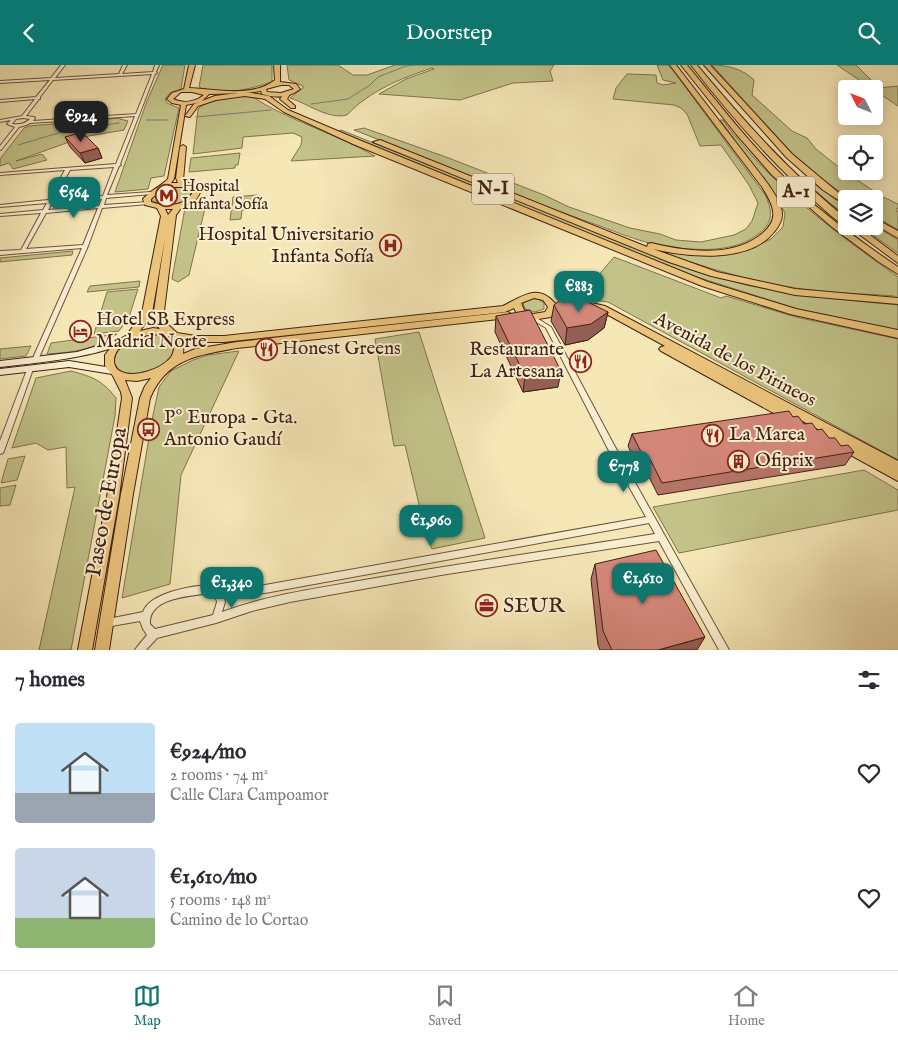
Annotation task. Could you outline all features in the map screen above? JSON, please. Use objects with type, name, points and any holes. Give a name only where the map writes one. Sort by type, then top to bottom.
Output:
[{"type":"highway","points":[[606,234],[659,248],[689,252],[720,251],[756,242],[773,228],[778,219],[775,202],[765,186],[672,65]]},
{"type":"highway","name":"A-1","points":[[684,65],[745,141],[775,173],[833,223],[898,271]]},
{"type":"highway","name":"A-1","points":[[694,65],[759,143],[786,171],[838,215]]},
{"type":"highway","points":[[707,65],[776,145],[811,177],[838,197]]},
{"type":"highway","points":[[188,116],[196,105],[215,98],[230,96],[255,94],[267,97],[280,105]]},
{"type":"highway","name":"N-I","points":[[287,94],[283,99],[284,101],[311,115],[672,260],[714,274],[795,292],[897,301]]},
{"type":"highway","points":[[275,95],[280,105]]},
{"type":"highway","name":"N-I","points":[[280,105],[309,122],[356,142],[705,284],[794,312],[898,334]]},
{"type":"highway","points":[[883,226],[898,235]]},
{"type":"highway","points":[[864,235],[898,260]]},
{"type":"main road","points":[[186,90],[192,65]]},
{"type":"main road","points":[[195,89],[198,65]]},
{"type":"main road","points":[[264,91],[278,81],[277,65]]},
{"type":"main road","points":[[281,65],[282,80],[286,83]]},
{"type":"main road","points":[[206,95],[195,89],[173,95],[170,99],[175,102],[188,103],[206,95],[264,91],[275,95],[287,94],[297,89],[294,85],[286,83],[274,84]]},
{"type":"main road","points":[[185,185],[164,187],[151,193],[147,199],[148,203],[161,208],[179,206],[194,198],[196,194],[197,190],[185,185],[179,178],[188,116],[188,103]]},
{"type":"main road","points":[[164,187],[171,179],[188,103]]},
{"type":"main road","points":[[169,365],[181,349],[180,342],[159,322],[159,311],[172,215],[179,206]]},
{"type":"main road","points":[[132,336],[147,313],[165,216],[161,208]]},
{"type":"main road","points":[[0,364],[97,352],[132,336],[153,331],[196,339],[224,339],[505,309],[517,304],[521,298],[531,295],[541,296],[551,309]]},
{"type":"main road","points":[[517,304],[517,308],[527,316]]},
{"type":"main road","points":[[0,371],[70,364],[114,372],[125,377],[146,375],[206,349],[527,316],[543,317],[551,309],[563,306]]},
{"type":"main road","name":"Avenida de los Pirineos","points":[[898,467],[602,308],[580,307],[612,320],[898,476]]},
{"type":"main road","points":[[114,372],[108,364],[109,357],[122,342]]},
{"type":"main road","name":"Paseo de Europa","points":[[102,650],[127,495],[145,399],[150,386],[169,365]]},
{"type":"main road","name":"Paseo de Europa","points":[[85,650],[113,497],[127,398],[126,392],[114,372]]},
{"type":"street","points":[[23,117],[63,65]]},
{"type":"street","points":[[120,75],[125,65]]},
{"type":"street","points":[[35,360],[86,245],[157,65]]},
{"type":"street","points":[[0,82],[155,73]]},
{"type":"street","points":[[0,101],[38,98]]},
{"type":"street","points":[[0,122],[18,125],[32,120],[137,113]]},
{"type":"street","points":[[0,122],[23,117],[32,120]]},
{"type":"street","points":[[9,124],[14,119]]},
{"type":"street","points":[[0,148],[18,125]]},
{"type":"street","points":[[0,174],[119,165]]},
{"type":"street","points":[[23,251],[68,169]]},
{"type":"street","points":[[0,206],[151,193]]},
{"type":"street","points":[[0,215],[148,203]]},
{"type":"street","points":[[0,253],[86,245]]},
{"type":"street","points":[[546,324],[551,309]]},
{"type":"street","points":[[527,316],[546,324],[724,650]]},
{"type":"street","points":[[0,451],[30,369]]},
{"type":"street","points":[[154,635],[145,625],[144,616],[156,601],[166,597],[212,589],[232,591],[256,590],[651,519]]},
{"type":"street","points":[[140,650],[154,635],[216,619],[265,603],[464,567],[662,537]]},
{"type":"street","points":[[462,553],[464,567]]},
{"type":"street","points":[[212,589],[219,594],[221,602],[216,619]]},
{"type":"street","points":[[106,623],[144,616]]},
{"type":"green space","points":[[163,65],[185,65],[181,89],[170,93],[165,99],[167,103],[179,108],[164,176],[151,178],[148,189],[115,192],[147,101]]},
{"type":"green space","points":[[203,65],[272,65],[272,82],[235,91],[207,90],[199,87]]},
{"type":"green space","points":[[287,65],[338,65],[353,75],[367,75],[395,65],[554,65],[550,71],[553,81],[513,83],[460,100],[379,94],[406,79],[434,69],[432,68],[386,86],[365,99],[347,115],[340,116],[325,113],[290,98],[303,86],[289,80]]},
{"type":"green space","points":[[657,65],[668,65],[675,73],[766,196],[770,208],[769,222],[762,231],[747,241],[735,246],[696,249],[670,247],[643,241],[548,207],[354,130],[364,128],[446,157],[544,195],[569,207],[630,228],[660,234],[676,240],[701,242],[734,235],[746,229],[752,221],[758,203],[749,185],[721,145],[700,146],[687,114],[681,108],[674,105],[613,99],[616,88],[627,74],[656,75],[657,83],[663,85],[676,83],[663,80]]},
{"type":"green space","points":[[712,65],[734,68],[750,76],[754,80],[752,95],[792,131],[807,138],[816,149],[838,167],[838,180],[857,180],[872,190],[838,190],[790,151]]},
{"type":"green space","points":[[837,65],[856,65],[871,80],[859,80]]},
{"type":"green space","points":[[898,86],[898,106],[883,96],[883,88]]},
{"type":"green space","points":[[251,96],[281,113],[344,140],[375,156],[291,161],[301,145],[302,137],[293,133],[243,137],[242,148],[193,154],[198,109],[215,100]]},
{"type":"green space","points":[[120,118],[128,121],[124,130],[83,137],[16,161],[42,154],[47,160],[13,169],[9,163],[0,166],[0,159],[24,128],[29,126]]},
{"type":"green space","points":[[720,120],[723,120],[741,144],[804,206],[838,233],[838,235],[841,235],[898,277],[898,300],[894,296],[807,290],[764,282],[701,265],[659,251],[716,254],[747,250],[771,239],[783,227],[785,213],[776,196]]},
{"type":"green space","points":[[341,130],[692,270],[746,285],[795,295],[898,305],[898,330],[798,309],[694,276],[337,132]]},
{"type":"green space","points":[[240,153],[238,165],[235,165],[235,168],[189,172],[191,158]]},
{"type":"green space","points":[[809,180],[838,201],[838,210],[804,182]]},
{"type":"green space","points":[[182,186],[187,187],[192,192],[180,203],[168,205],[152,200],[155,194],[162,190]]},
{"type":"green space","points":[[257,195],[258,209],[242,210],[241,219],[230,220],[233,197]]},
{"type":"green space","points":[[883,197],[898,204],[896,209],[898,213],[898,230],[883,221]]},
{"type":"green space","points":[[207,200],[189,275],[178,282],[172,279],[185,208]]},
{"type":"green space","points":[[883,231],[898,240],[898,253],[873,235],[883,235]]},
{"type":"green space","points":[[73,251],[72,255],[0,262],[0,258]]},
{"type":"green space","points":[[614,257],[721,298],[726,296],[796,317],[898,339],[898,460],[608,302],[579,298]]},
{"type":"green space","points":[[140,281],[139,287],[87,292],[90,286]]},
{"type":"green space","points":[[138,289],[129,317],[119,331],[94,334],[107,292]]},
{"type":"green space","points":[[530,298],[538,299],[544,303],[544,309],[535,312],[525,309],[523,303]]},
{"type":"green space","points":[[419,332],[485,538],[432,549],[427,538],[405,445],[394,446],[375,339]]},
{"type":"green space","points":[[158,333],[173,339],[176,344],[173,354],[164,364],[139,373],[122,371],[116,367],[113,359],[120,347],[138,337]]},
{"type":"green space","points":[[117,334],[92,347],[47,354],[51,343]]},
{"type":"green space","points":[[31,346],[26,356],[0,359],[0,349]]},
{"type":"green space","points":[[239,351],[181,475],[170,584],[122,598],[159,387],[171,371],[193,360],[208,355]]},
{"type":"green space","points":[[71,371],[96,380],[111,392],[116,398],[115,416],[71,650],[39,650],[75,487],[67,488],[66,447],[48,450],[36,443],[12,448],[36,378]]},
{"type":"green space","points":[[25,456],[17,480],[1,483],[8,459]]},
{"type":"green space","points":[[864,470],[898,490],[898,510],[679,553],[653,507]]},
{"type":"green space","points":[[16,485],[10,505],[0,506],[0,488]]},
{"type":"building","points":[[79,133],[86,136],[98,148],[80,153],[65,137]]},
{"type":"building","points":[[574,300],[590,303],[608,312],[591,324],[567,328],[554,305],[559,301]]},
{"type":"building","points":[[530,310],[561,371],[525,376],[496,316]]},
{"type":"building","name":"Ofiprix","points":[[789,411],[793,417],[798,416],[804,424],[812,423],[817,430],[822,429],[829,438],[835,438],[841,446],[848,445],[854,452],[662,483],[650,459],[645,460],[632,434]]},
{"type":"building","points":[[656,550],[705,637],[658,650],[612,650],[603,631],[595,564]]},
{"type":"waterway","points":[[311,104],[348,99],[370,85],[378,77],[406,66],[414,65]]},
{"type":"waterway","points":[[196,117],[271,110]]},
{"type":"waterway","points":[[146,120],[168,120]]},
{"type":"waterway","points":[[18,145],[65,131],[119,123]]},
{"type":"place","name":"Hospital Infanta Sofía","points":[[166,196]]},
{"type":"place","name":"Hospital Universitario Infanta Sofía","points":[[390,246]]},
{"type":"place","name":"Hotel SB Express Madrid Norte","points":[[80,331]]},
{"type":"place","name":"Honest Greens","points":[[266,349]]},
{"type":"place","name":"Restaurante La Artesana","points":[[580,361]]},
{"type":"place","name":"Pº Europa - Gta. Antonio Gaudí","points":[[148,429]]},
{"type":"place","name":"La Marea","points":[[713,435]]},
{"type":"place","name":"Ofiprix","points":[[739,461]]},
{"type":"place","name":"SEUR","points":[[487,606]]}]
